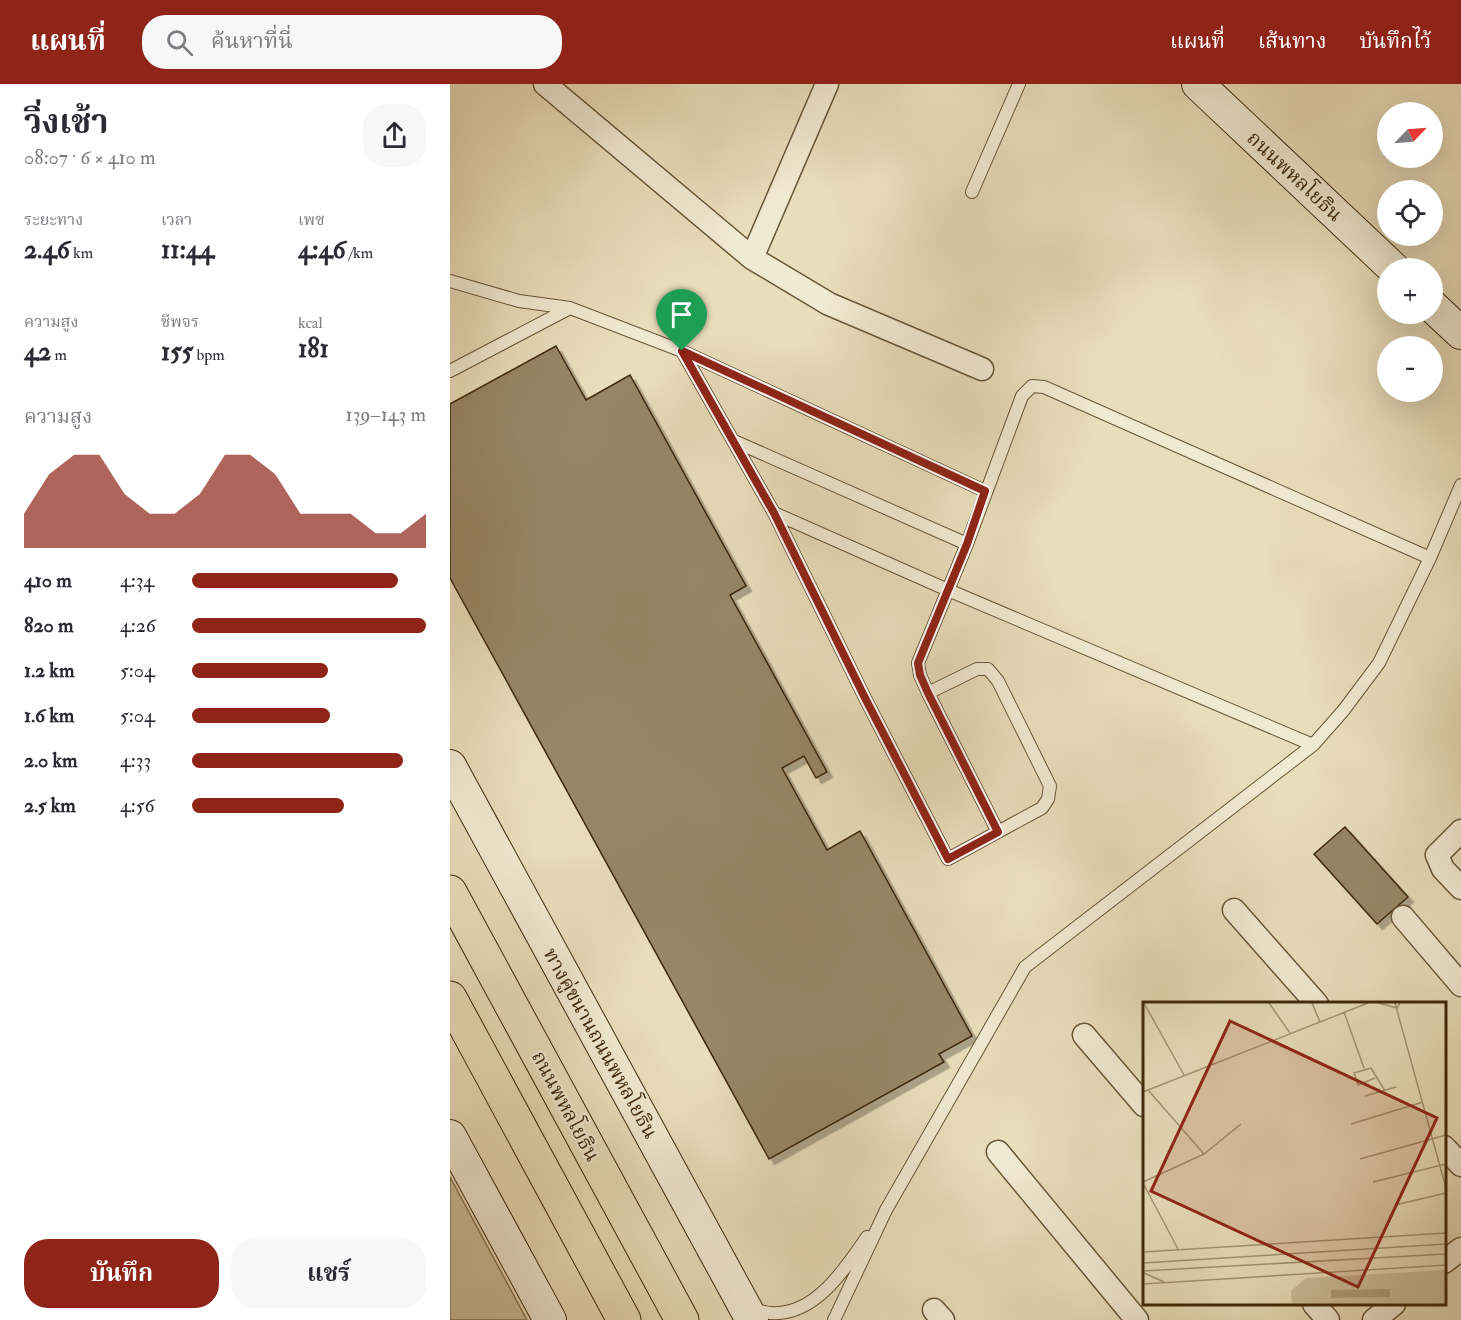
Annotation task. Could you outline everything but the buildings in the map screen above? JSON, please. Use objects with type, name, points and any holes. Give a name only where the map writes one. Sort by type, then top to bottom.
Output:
[{"type":"highway","name":"ถนนพหลโยธิน","points":[[450,892],[682,1320]]},
{"type":"highway","points":[[450,998],[624,1320]]},
{"type":"main road","name":"ถนนพหลโยธิน","points":[[1198,84],[1382,258]]},
{"type":"main road","points":[[1443,316],[1461,333]]},
{"type":"main road","name":"ทางคู่ขนานถนนพหลโยธิน","points":[[450,766],[749,1314]]},
{"type":"main road","points":[[450,1136],[550,1320]]},
{"type":"street","points":[[544,84],[752,258],[829,304],[982,369]]},
{"type":"street","points":[[752,258],[828,84]]},
{"type":"street","points":[[1461,831],[1437,855],[1443,869],[1461,888]]},
{"type":"street","points":[[1234,910],[1315,1002]]},
{"type":"street","points":[[1403,917],[1461,985]]},
{"type":"street","points":[[1084,1035],[1143,1105]]},
{"type":"street","points":[[1446,1149],[1461,1165]]},
{"type":"street","points":[[998,1152],[1137,1320]]},
{"type":"street","points":[[1446,1260],[1461,1249]]},
{"type":"street","points":[[1315,1305],[1329,1320]]},
{"type":"street","points":[[1374,1320],[1393,1305]]},
{"type":"lane","points":[[972,192],[1019,84]]},
{"type":"lane","points":[[450,281],[519,301],[570,309],[682,351],[985,491]]},
{"type":"lane","points":[[450,371],[570,309]]},
{"type":"lane","points":[[682,351],[774,513],[865,698],[948,859],[1042,808],[1048,799],[1050,786],[998,681],[988,669],[977,669],[928,693]]},
{"type":"lane","points":[[998,832],[928,693],[920,675],[918,663],[967,544],[1022,396],[1032,386],[1044,387],[1430,558]]},
{"type":"lane","points":[[734,441],[967,544]]},
{"type":"lane","points":[[834,1320],[886,1210],[1025,967],[1313,745],[1379,663],[1430,558],[1461,485]]},
{"type":"lane","points":[[774,513],[948,590],[1313,745]]},
{"type":"lane","points":[[749,1314],[777,1313],[803,1306],[818,1298],[858,1250],[886,1210]]},
{"type":"shaded area","points":[[450,1177],[527,1320],[450,1320]]},
{"type":"route","points":[[682,351],[985,491],[967,544],[918,663],[920,675],[928,693],[998,832],[948,859],[865,698],[774,513],[682,351]]}]
